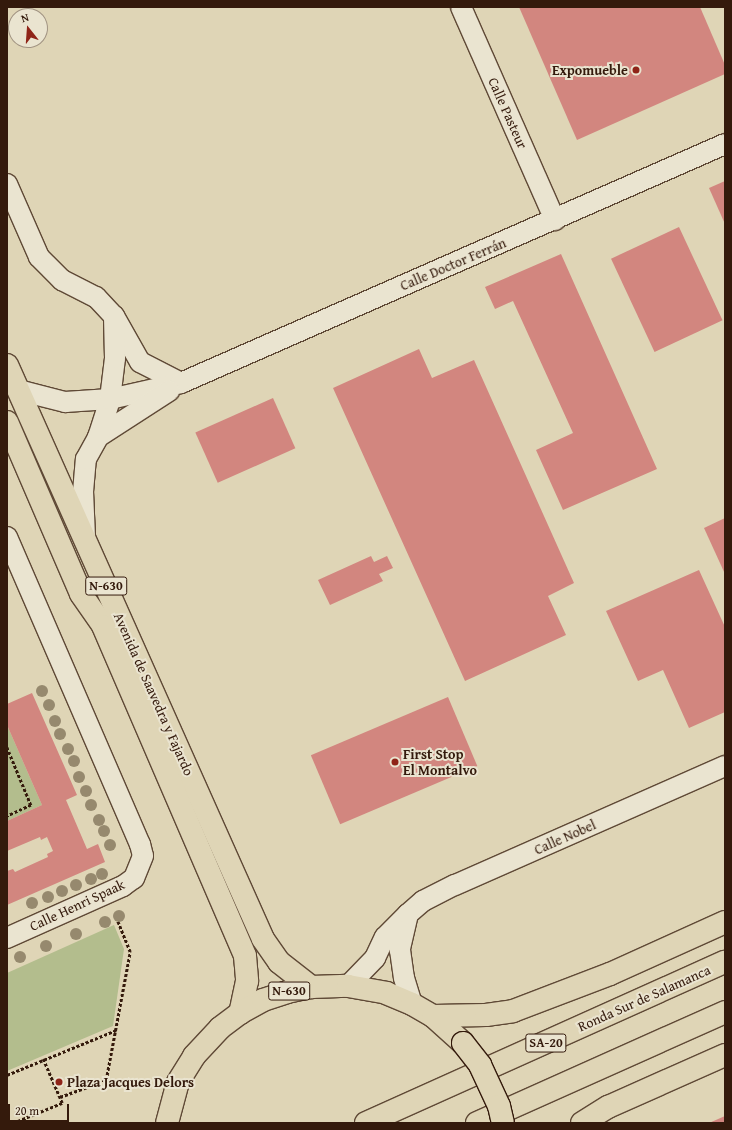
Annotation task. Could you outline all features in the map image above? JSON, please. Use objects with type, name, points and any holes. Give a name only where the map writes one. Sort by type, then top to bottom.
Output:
[{"type":"highway","name":"Avenida de Saavedra y Fajardo","points":[[7,365],[263,939],[279,962],[311,987]]},
{"type":"highway","name":"Avenida de Saavedra y Fajardo","points":[[7,422],[82,594],[103,626],[244,956],[247,981],[240,1013]]},
{"type":"highway","points":[[433,1016],[486,1016],[513,1011],[610,974],[725,922]]},
{"type":"highway","name":"Ronda Sur de Salamanca","points":[[366,1123],[725,962]]},
{"type":"highway","name":"N-630","points":[[167,1123],[178,1082],[194,1056],[220,1028],[240,1013],[275,996],[311,987],[348,986],[386,993],[412,1004],[433,1016],[463,1042],[480,1065],[499,1106],[502,1123]]},
{"type":"highway","points":[[477,1123],[725,1012]]},
{"type":"highway","points":[[582,1123],[608,1107],[725,1055]]},
{"type":"street","name":"Calle Pasteur","points":[[461,7],[555,220]]},
{"type":"street","name":"Calle Doctor Ferrán","points":[[98,438],[181,383],[555,220],[725,144]]},
{"type":"street","points":[[7,184],[39,257],[62,280],[96,297],[114,316],[140,362],[181,383]]},
{"type":"street","points":[[110,399],[115,358],[114,316]]},
{"type":"street","name":"Calle Doctor Ferrán","points":[[18,390],[65,402],[110,399],[181,383]]},
{"type":"street","name":"Calle Doctor Ferrán","points":[[85,539],[83,492],[86,459],[98,438],[110,399]]},
{"type":"street","points":[[7,537],[12,561]]},
{"type":"street","name":"Calle Henri Spaak","points":[[7,938],[123,886],[134,878],[143,856],[140,844],[12,561]]},
{"type":"street","name":"Calle Nobel","points":[[348,986],[375,958],[385,936],[423,901],[455,885],[725,766]]},
{"type":"street","points":[[408,914],[400,950],[404,978],[412,1004]]},
{"type":"path","points":[[7,746],[32,805],[7,816]]},
{"type":"path","points":[[60,1097],[106,1080],[130,952],[117,919]]},
{"type":"path","points":[[7,1075],[116,1030]]},
{"type":"path","points":[[13,1123],[62,1103],[44,1059]]},
{"type":"green space","points":[[7,725],[42,805],[7,821]]},
{"type":"green space","points":[[114,925],[124,949],[113,1026],[7,1071],[7,973]]},
{"type":"building","name":"Expomueble","points":[[519,7],[700,7],[725,65],[725,74],[577,140]]},
{"type":"building","points":[[725,181],[725,224],[709,188]]},
{"type":"building","points":[[679,227],[723,320],[655,352],[611,259]]},
{"type":"building","points":[[561,254],[657,469],[563,510],[536,450],[573,433],[513,301],[495,309],[485,287]]},
{"type":"building","points":[[419,349],[432,378],[474,360],[574,583],[548,596],[566,635],[465,681],[333,388]]},
{"type":"building","points":[[273,398],[295,448],[218,483],[195,433]]},
{"type":"building","points":[[725,518],[725,574],[704,528]]},
{"type":"building","points":[[371,556],[374,562],[387,556],[393,568],[379,574],[383,581],[330,605],[318,580]]},
{"type":"building","points":[[699,570],[725,627],[725,712],[689,728],[663,670],[638,681],[606,611]]},
{"type":"building","points":[[32,693],[77,795],[66,800],[87,849],[98,844],[105,862],[7,905],[7,871],[13,869],[15,872],[48,857],[47,854],[53,851],[47,837],[41,840],[40,837],[7,851],[7,821],[42,805],[7,725],[7,704]]},
{"type":"building","name":"First Stop El Montalvo","points":[[448,697],[477,766],[340,824],[311,755]]},
{"type":"building","points":[[725,1116],[725,1123],[709,1123]]},
{"type":"place","name":"Expomueble","points":[[636,70]]},
{"type":"place","name":"First Stop El Montalvo","points":[[395,762]]},
{"type":"place","name":"Plaza Jacques Delors","points":[[59,1082]]}]
